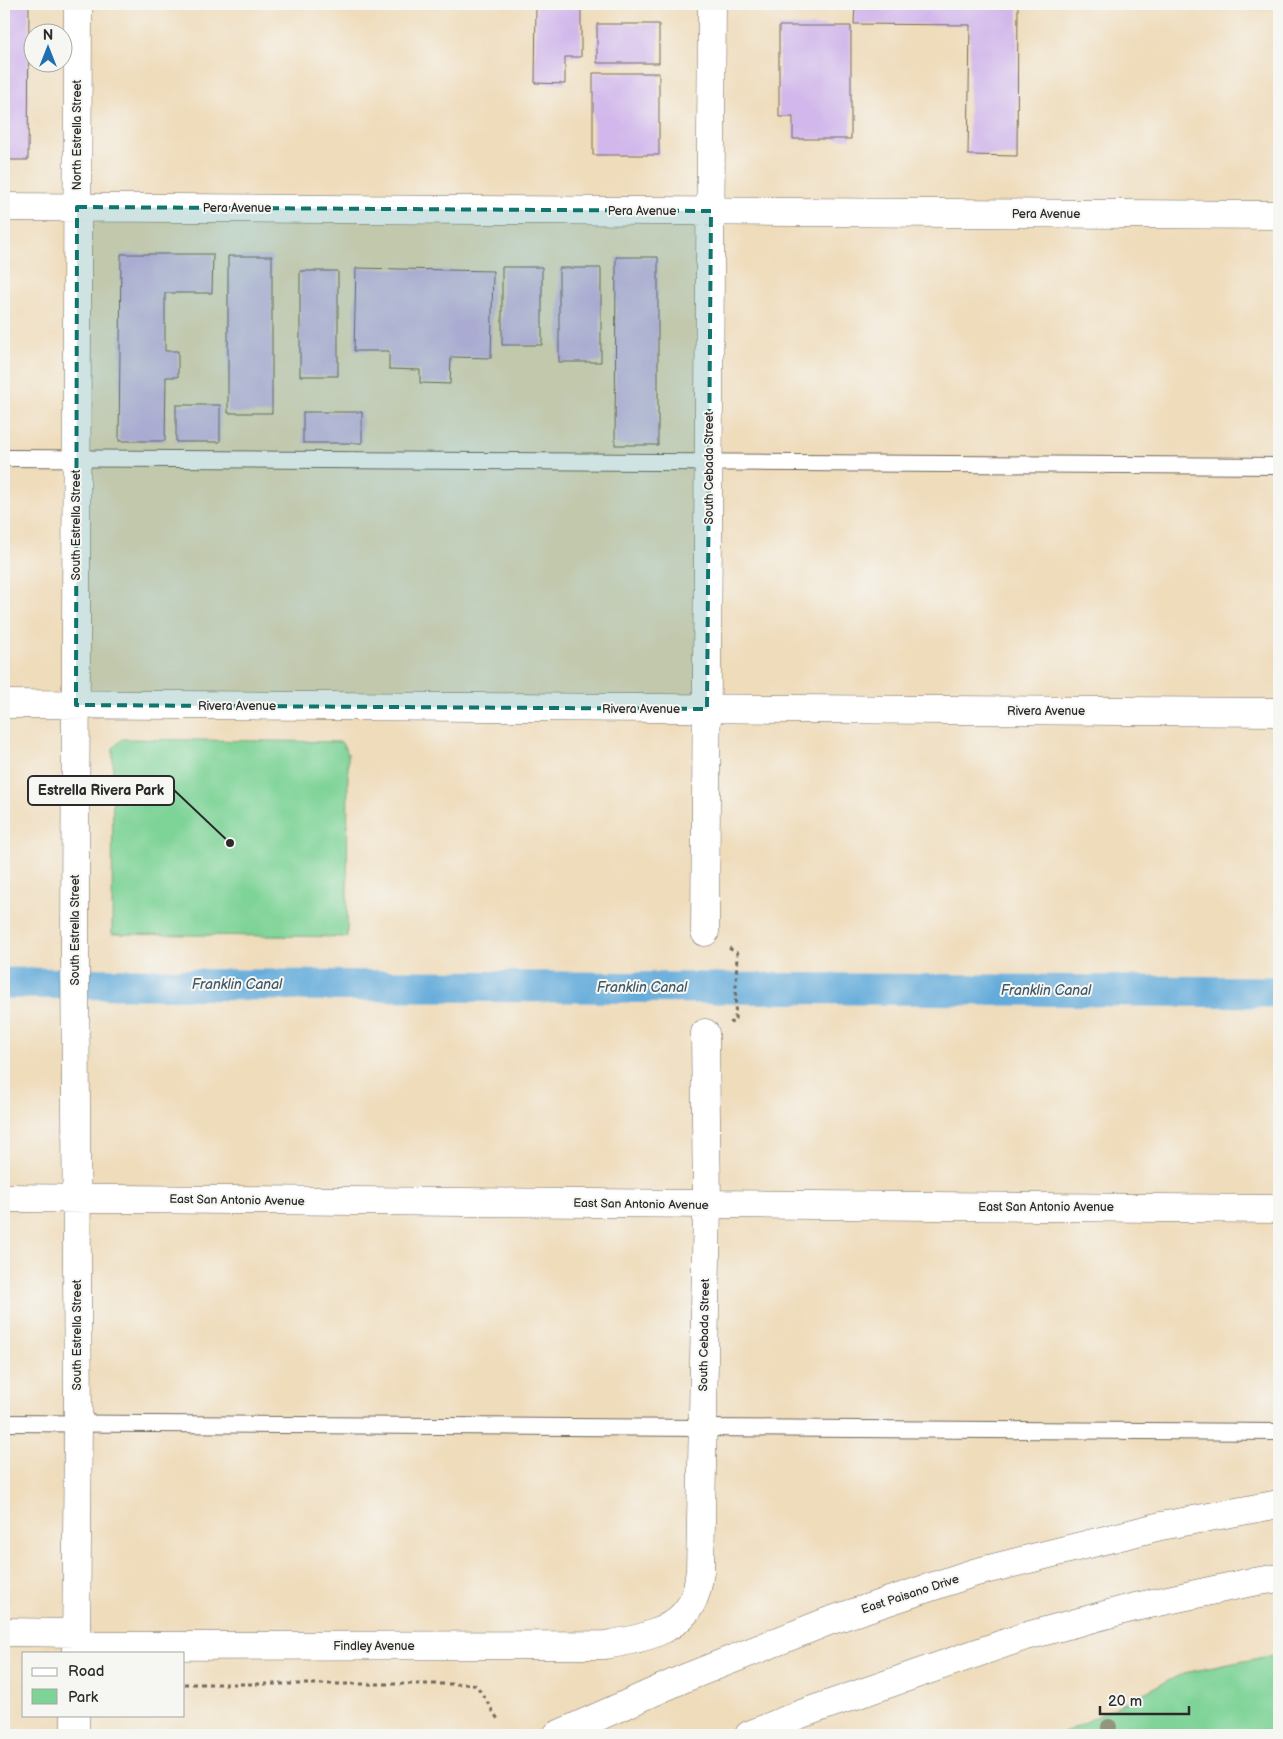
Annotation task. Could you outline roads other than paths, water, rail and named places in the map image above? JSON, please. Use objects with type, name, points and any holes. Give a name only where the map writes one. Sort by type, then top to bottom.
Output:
[{"type":"street","name":"North Estrella Street","points":[[76,207],[78,4]]},
{"type":"street","name":"South Cebada Street","points":[[705,932],[712,4]]},
{"type":"street","name":"Pera Avenue","points":[[4,207],[1279,216]]},
{"type":"street","name":"South Estrella Street","points":[[76,207],[75,950],[78,1423],[76,1644]]},
{"type":"street","name":"Rivera Avenue","points":[[4,704],[1279,712]]},
{"type":"street","name":"South Cebada Street","points":[[669,1627],[686,1613],[695,1596],[700,1572],[706,1205],[705,1033]]},
{"type":"street","name":"East San Antonio Avenue","points":[[4,1198],[1279,1209]]},
{"type":"street","name":"East Paisano Drive","points":[[557,1735],[685,1678],[828,1621],[964,1576],[1161,1526],[1279,1504]]},
{"type":"street","points":[[749,1735],[801,1714],[1023,1637],[1131,1608],[1279,1578]]},
{"type":"street","name":"Findley Avenue","points":[[4,1632],[76,1644],[605,1645],[633,1641],[669,1627]]},
{"type":"street","points":[[75,1716],[75,1735]]},
{"type":"lane","points":[[4,458],[1279,466]]},
{"type":"lane","points":[[4,1422],[1279,1432]]},
{"type":"waterway","name":"Franklin Canal","points":[[4,983],[1279,992]]},
{"type":"place","name":"Estrella Rivera Park","points":[[230,843]]}]
